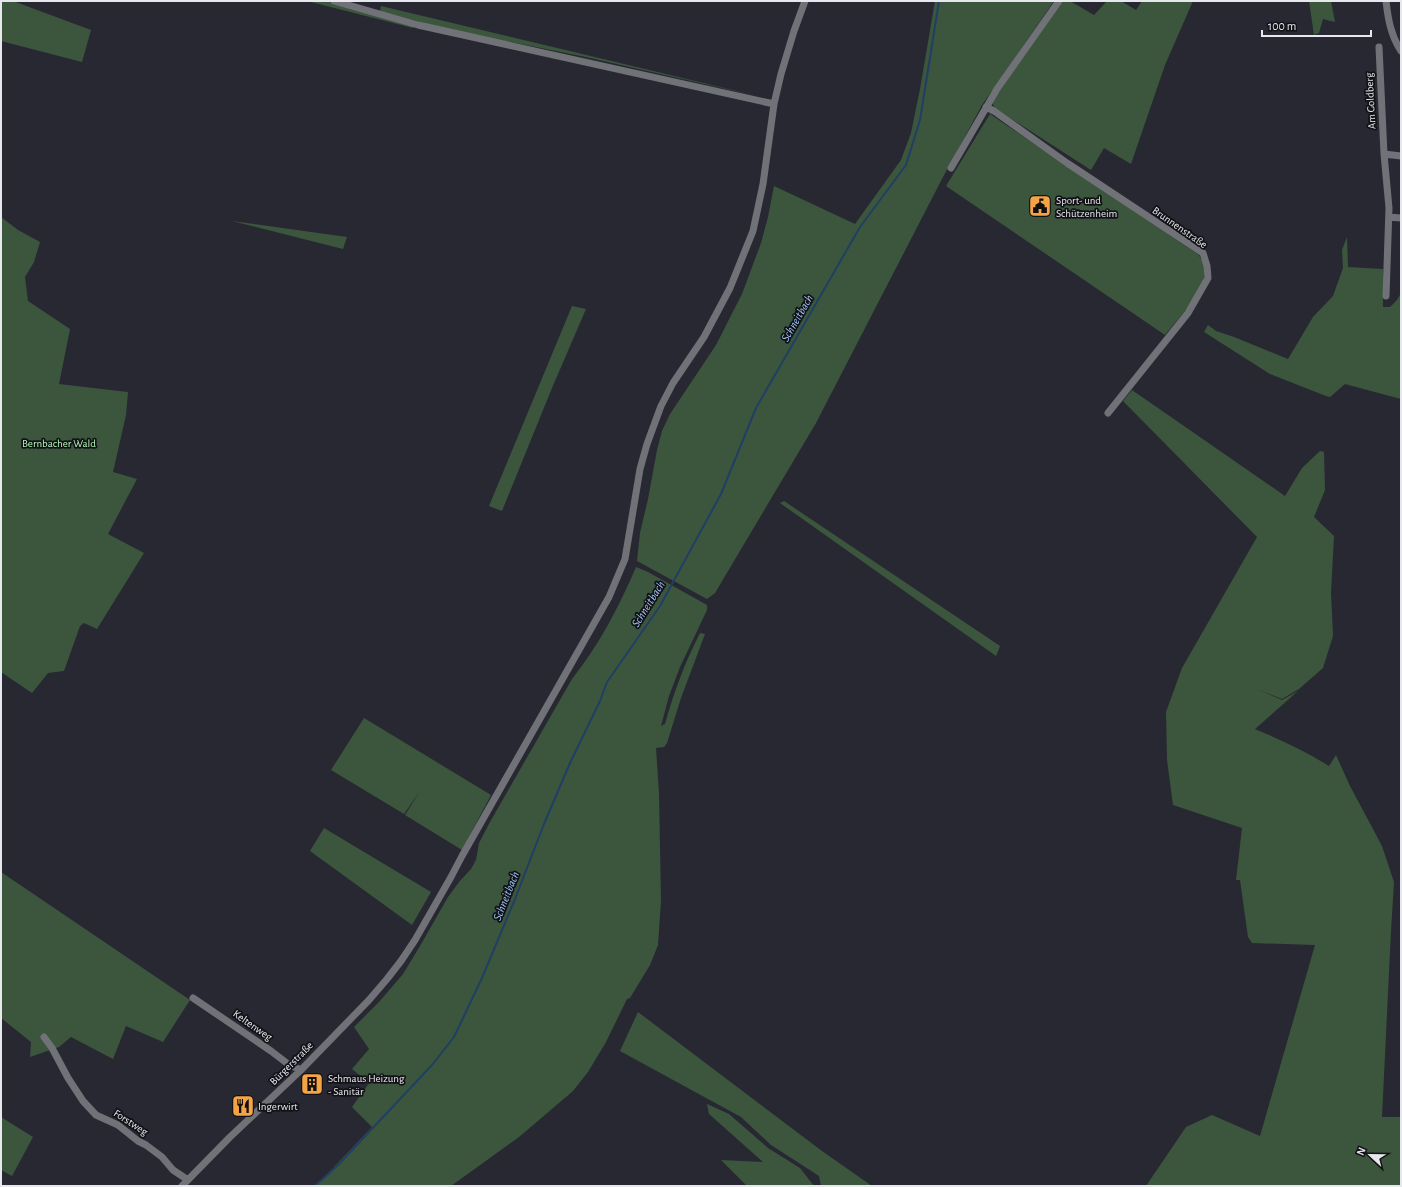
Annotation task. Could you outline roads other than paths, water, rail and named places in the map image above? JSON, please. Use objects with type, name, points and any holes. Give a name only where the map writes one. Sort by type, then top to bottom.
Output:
[{"type":"street","points":[[334,1],[418,25],[774,104]]},
{"type":"street","name":"Bürgerstraße","points":[[182,1186],[230,1136],[301,1070],[347,1023],[369,1000],[401,962],[415,940],[609,597],[625,559],[640,469],[647,444],[661,406],[673,383],[704,337],[730,288],[753,231],[763,184],[774,104],[787,51],[805,1]]},
{"type":"street","points":[[951,168],[1010,69],[1059,1]]},
{"type":"street","points":[[1386,1],[1393,34],[1401,51]]},
{"type":"street","name":"Am Goldberg","points":[[1379,47],[1384,154],[1389,217],[1386,296]]},
{"type":"street","name":"Brunnenstraße","points":[[986,107],[1000,115],[1203,254],[1208,266],[1208,278],[1188,313],[1108,413]]},
{"type":"street","points":[[1384,154],[1401,156]]},
{"type":"street","points":[[1389,217],[1401,218]]},
{"type":"street","name":"Keltenweg","points":[[193,998],[272,1051],[288,1064],[301,1070]]},
{"type":"street","name":"Forstweg","points":[[44,1037],[83,1101],[96,1115],[107,1118],[118,1124],[138,1141],[162,1157],[173,1170],[188,1180]]},
{"type":"waterway","name":"Schneitbach","points":[[315,1186],[338,1165],[432,1065],[454,1037],[482,978],[544,824],[570,763],[600,701],[607,682],[660,606],[721,494],[756,408],[860,227],[906,165],[920,120],[939,1]]},
{"type":"place","name":"Sport- und Schützenheim","points":[[1040,206]]},
{"type":"place","name":"Schmaus Heizung - Sanitär","points":[[312,1084]]},
{"type":"place","name":"Ingerwirt","points":[[243,1106]]},
{"type":"park label","name":"Bernbacher Wald","points":[[59,443]]}]
